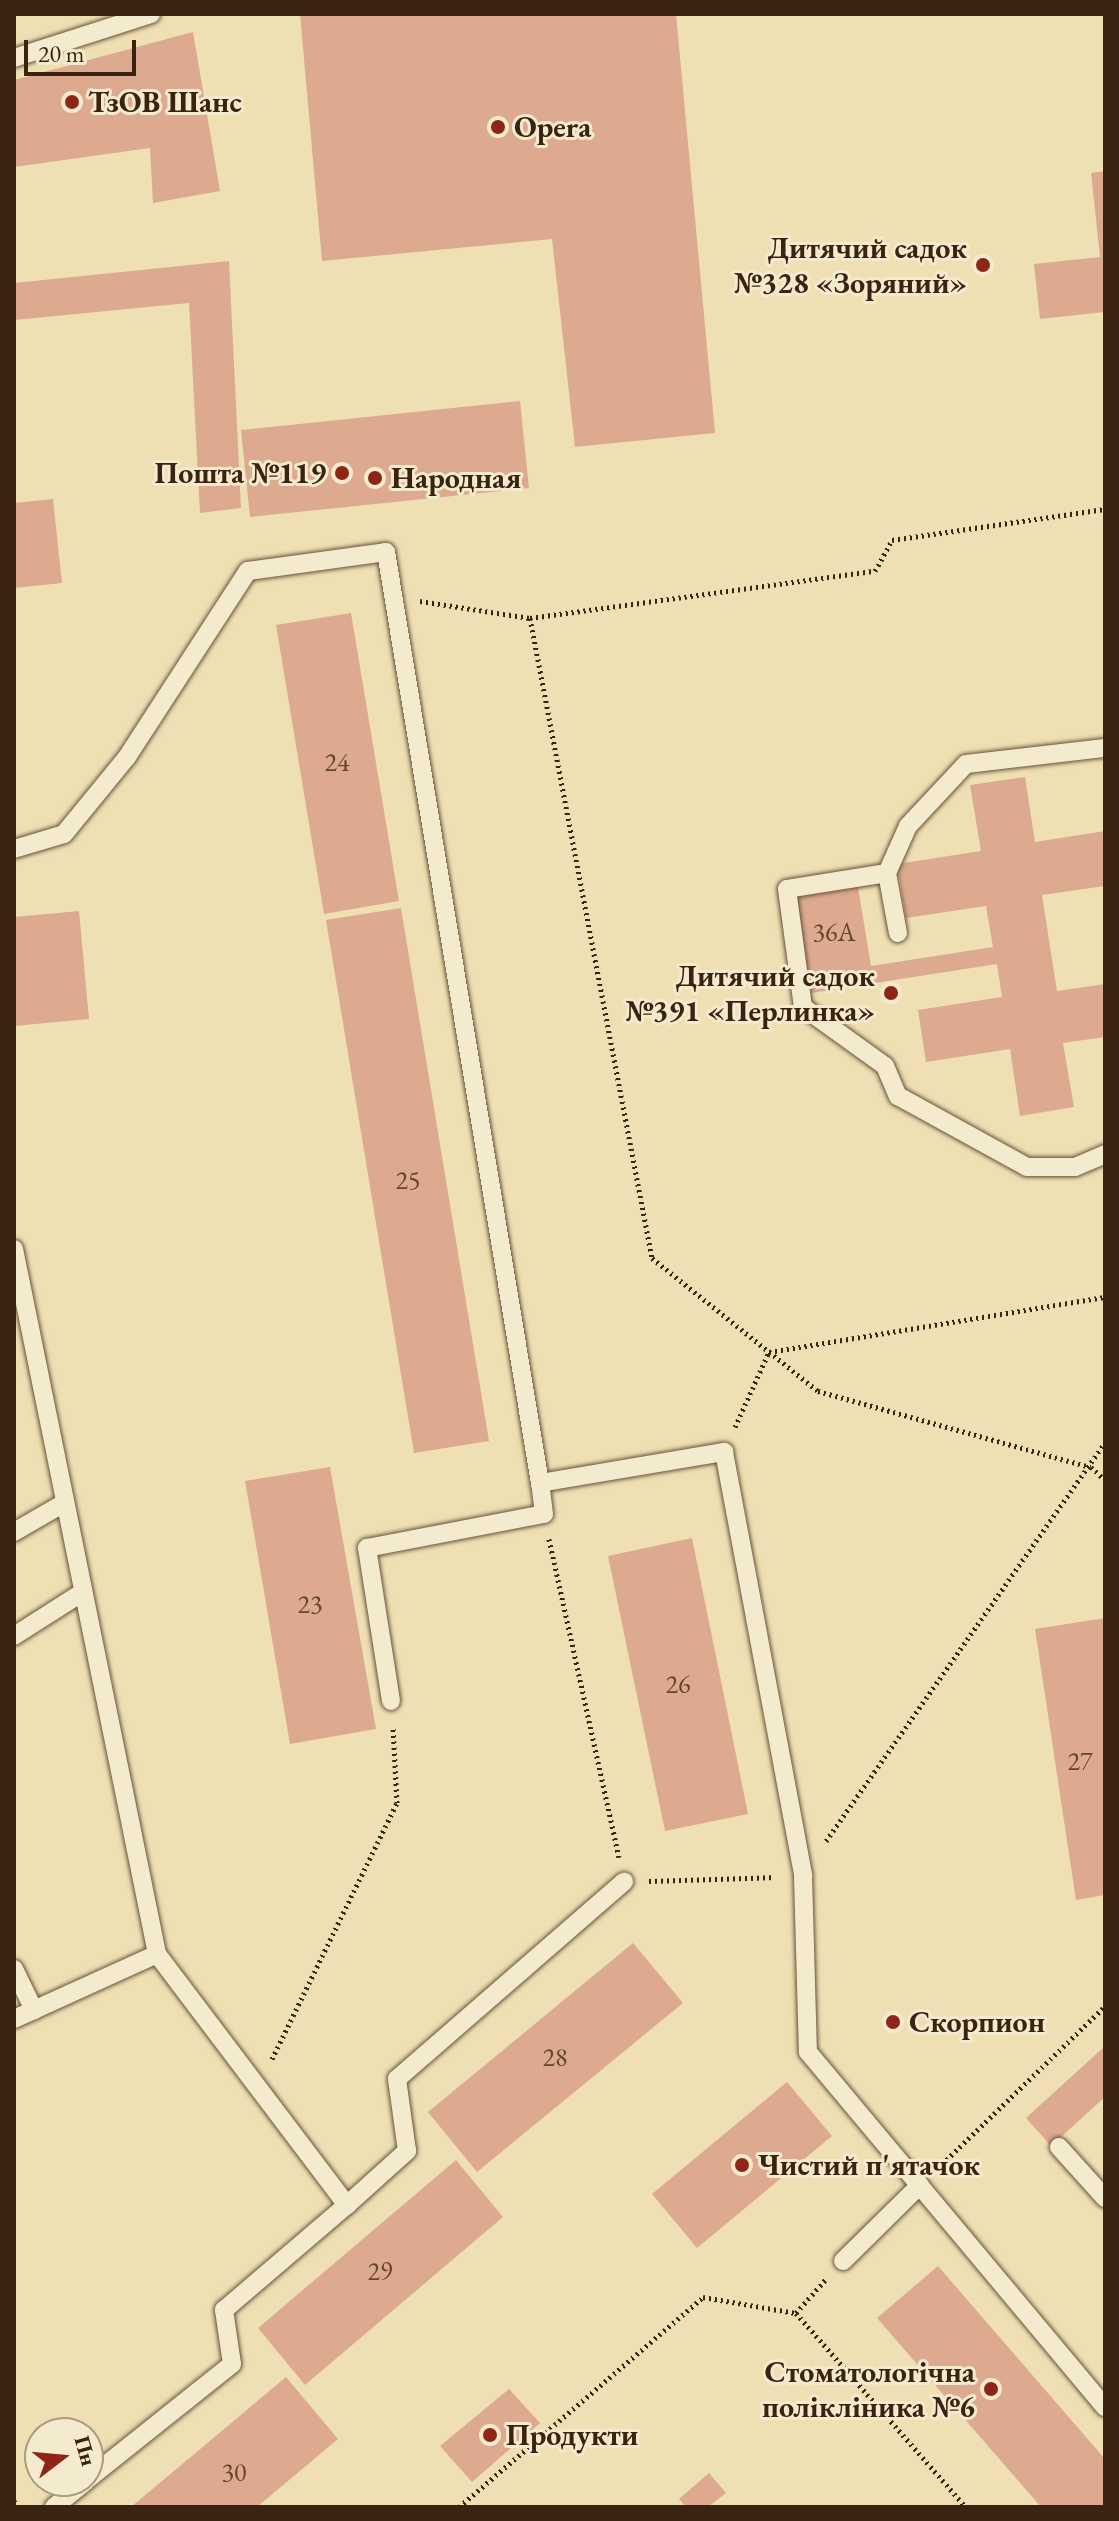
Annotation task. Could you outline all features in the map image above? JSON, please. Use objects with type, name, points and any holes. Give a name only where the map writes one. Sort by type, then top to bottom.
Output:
[{"type":"lane","points":[[14,58],[151,14]]},
{"type":"lane","points":[[14,849],[64,834],[127,757],[248,571],[386,552],[544,1514],[367,1548],[391,1701]]},
{"type":"lane","points":[[898,933],[887,873],[908,826],[966,764],[1105,748]]},
{"type":"lane","points":[[887,873],[787,889],[803,1007],[885,1066],[898,1096],[1027,1167],[1075,1167],[1105,1154]]},
{"type":"lane","points":[[14,1251],[157,1954],[347,2205]]},
{"type":"lane","points":[[540,1483],[724,1452],[803,1876],[808,2052],[1105,2407]]},
{"type":"lane","points":[[14,1532],[64,1503]]},
{"type":"lane","points":[[14,1636],[83,1592]]},
{"type":"lane","points":[[104,2466],[232,2364],[224,2310],[407,2151],[397,2079],[624,1882]]},
{"type":"lane","points":[[14,2019],[157,1954]]},
{"type":"lane","points":[[14,1969],[34,2010]]},
{"type":"lane","points":[[1059,2147],[1102,2189]]},
{"type":"lane","points":[[843,2261],[920,2185]]},
{"type":"path","points":[[394,597],[530,618],[875,571],[892,540],[1105,509]]},
{"type":"path","points":[[530,618],[652,1258],[818,1391],[1091,1467],[1105,1480]]},
{"type":"path","points":[[769,1352],[1105,1297]]},
{"type":"path","points":[[724,1452],[769,1352]]},
{"type":"path","points":[[544,1514],[624,1882],[803,1876],[894,1738],[1091,1467],[1105,1443]]},
{"type":"path","points":[[258,2088],[397,1803],[391,1701]]},
{"type":"path","points":[[920,2185],[1105,2006]]},
{"type":"path","points":[[796,2313],[843,2261]]},
{"type":"path","points":[[459,2507],[703,2297],[796,2313],[966,2507]]},
{"type":"path","points":[[14,2501],[18,2507]]},
{"type":"building","name":"Opera","points":[[300,14],[676,14],[715,433],[575,447],[552,239],[322,261]]},
{"type":"building","points":[[193,32],[220,191],[153,203],[150,148],[14,167],[14,80]]},
{"type":"building","points":[[1105,171],[1105,312],[1040,319],[1034,264],[1100,257],[1091,173]]},
{"type":"building","points":[[229,261],[241,508],[200,513],[189,303],[14,320],[14,283]]},
{"type":"building","points":[[520,401],[529,488],[250,517],[241,430]]},
{"type":"building","points":[[53,499],[62,583],[14,588],[14,503]]},
{"type":"building","points":[[351,613],[399,901],[324,914],[276,625]]},
{"type":"building","points":[[1025,777],[1035,842],[1105,831],[1105,886],[1042,895],[1057,991],[1105,984],[1105,1037],[1063,1043],[1074,1107],[1020,1116],[1010,1049],[926,1062],[918,1010],[1002,997],[997,964],[811,993],[796,897],[858,887],[871,966],[993,947],[986,906],[906,918],[897,864],[981,851],[970,785]]},
{"type":"building","points":[[401,908],[489,1441],[414,1453],[326,920]]},
{"type":"building","points":[[79,911],[89,1019],[14,1026],[14,917]]},
{"type":"building","points":[[330,1467],[376,1729],[290,1744],[245,1481]]},
{"type":"building","points":[[692,1538],[748,1814],[665,1831],[608,1556]]},
{"type":"building","points":[[1105,1618],[1105,1895],[1076,1900],[1035,1629]]},
{"type":"building","points":[[633,1943],[683,2003],[477,2172],[428,2112]]},
{"type":"building","points":[[1105,2046],[1105,2097],[1051,2146],[1026,2118]]},
{"type":"building","name":"Чистий п'ятачок","points":[[787,2082],[832,2136],[697,2248],[652,2194]]},
{"type":"building","points":[[456,2160],[503,2217],[305,2385],[258,2328]]},
{"type":"building","name":"Стоматологічна полікліника №6","points":[[938,2266],[1105,2459],[1105,2507],[1041,2507],[877,2318]]},
{"type":"building","points":[[286,2377],[338,2439],[257,2507],[131,2507]]},
{"type":"building","name":"Продукти","points":[[509,2389],[540,2423],[472,2482],[440,2446]]},
{"type":"building","points":[[709,2473],[726,2493],[708,2507],[686,2507],[679,2499]]},
{"type":"place","name":"ТзОВ Шанс","points":[[72,102]]},
{"type":"place","name":"Opera","points":[[498,127]]},
{"type":"place","name":"Дитячий садок №328 «Зоряний»","points":[[983,265]]},
{"type":"place","name":"Пошта №119","points":[[342,473]]},
{"type":"place","name":"Народная","points":[[375,478]]},
{"type":"place","name":"Дитячий садок №391 «Перлинка»","points":[[891,993]]},
{"type":"place","name":"Скорпион","points":[[893,2022]]},
{"type":"place","name":"Чистий п'ятачок","points":[[742,2165]]},
{"type":"place","name":"Стоматологічна полікліника №6","points":[[991,2389]]},
{"type":"place","name":"Продукти","points":[[490,2435]]}]
